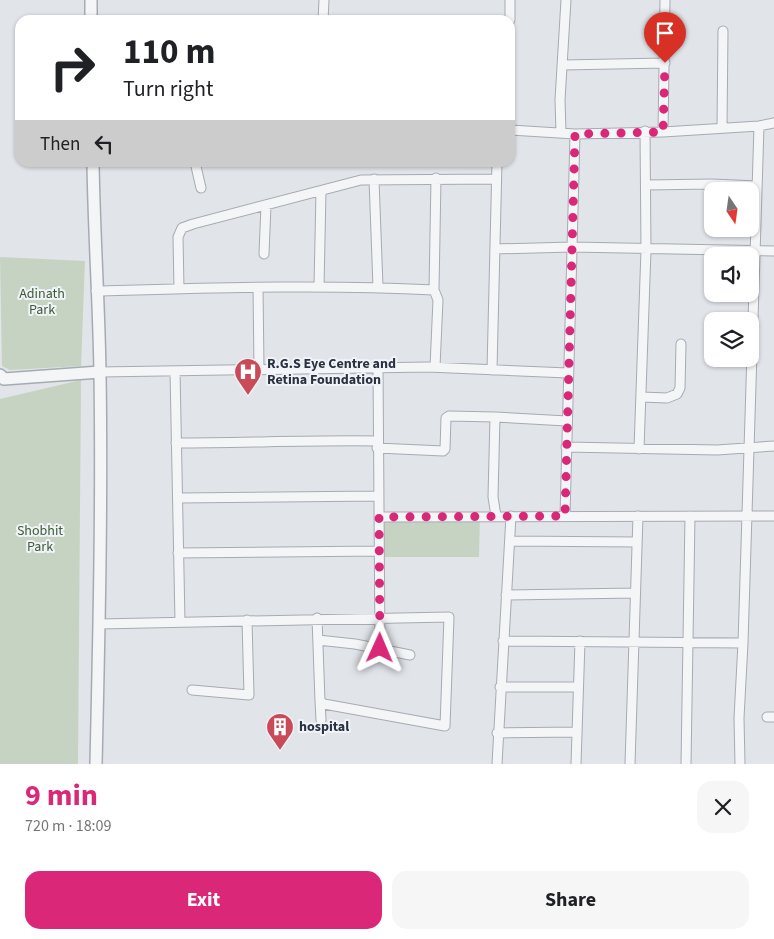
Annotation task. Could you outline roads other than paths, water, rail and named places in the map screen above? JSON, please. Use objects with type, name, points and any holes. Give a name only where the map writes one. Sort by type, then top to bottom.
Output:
[{"type":"street","points":[[91,0],[91,15]]},
{"type":"street","points":[[323,15],[324,0]]},
{"type":"street","points":[[510,0],[510,15]]},
{"type":"street","points":[[561,132],[560,100],[566,0]]},
{"type":"street","points":[[663,132],[665,0]]},
{"type":"street","points":[[722,127],[723,31]]},
{"type":"street","points":[[563,66],[665,63]]},
{"type":"street","points":[[515,130],[575,134],[663,132],[774,124]]},
{"type":"street","points":[[757,182],[759,126]]},
{"type":"street","points":[[639,449],[646,250],[645,131]]},
{"type":"street","points":[[565,516],[575,134]]},
{"type":"street","points":[[93,167],[100,372],[99,624],[96,764]]},
{"type":"street","points":[[196,167],[201,188]]},
{"type":"street","points":[[492,370],[496,167]]},
{"type":"street","points":[[435,367],[438,300],[434,290],[436,178]]},
{"type":"street","points":[[374,179],[378,288]]},
{"type":"street","points":[[179,289],[178,237],[182,228],[361,180],[495,179]]},
{"type":"street","points":[[646,185],[704,184]]},
{"type":"street","points":[[319,287],[321,191]]},
{"type":"street","points":[[264,254],[266,205]]},
{"type":"street","points":[[495,249],[572,247],[704,251]]},
{"type":"street","points":[[759,252],[774,251]]},
{"type":"street","points":[[96,291],[319,287],[434,290]]},
{"type":"street","points":[[258,288],[259,369]]},
{"type":"street","points":[[740,764],[739,718],[744,644],[753,302]]},
{"type":"street","points":[[641,397],[667,398],[677,394],[680,388],[681,344]]},
{"type":"street","points":[[1,380],[100,372],[378,367],[435,367],[568,373]]},
{"type":"street","points":[[378,367],[377,445],[380,648]]},
{"type":"street","points":[[175,371],[180,622]]},
{"type":"street","points":[[176,443],[258,443],[320,440],[442,451],[445,449],[446,418],[449,416],[567,421]]},
{"type":"street","points":[[495,417],[493,497],[496,516]]},
{"type":"street","points":[[566,447],[717,450],[749,446],[774,446]]},
{"type":"street","points":[[178,498],[378,496]]},
{"type":"street","points":[[497,764],[497,733],[511,516]]},
{"type":"street","points":[[630,764],[638,516]]},
{"type":"street","points":[[686,764],[690,643],[690,516]]},
{"type":"street","points":[[379,517],[774,516]]},
{"type":"street","points":[[510,541],[637,542]]},
{"type":"street","points":[[178,553],[379,551]]},
{"type":"street","points":[[506,595],[635,593]]},
{"type":"street","points":[[99,624],[380,616],[449,617],[445,726],[324,704],[320,701]]},
{"type":"street","points":[[317,618],[321,720]]},
{"type":"street","points":[[192,690],[249,695],[247,620]]},
{"type":"street","points":[[318,640],[380,648],[410,656]]},
{"type":"street","points":[[504,641],[744,644]]},
{"type":"street","points":[[576,764],[580,641]]},
{"type":"street","points":[[500,686],[578,687]]},
{"type":"street","points":[[497,733],[576,732]]},
{"type":"place","name":"R.G.S Eye Centre and Retina Foundation","points":[[248,396]]},
{"type":"place","name":"hospital","points":[[280,751]]},
{"type":"park label","name":"Adinath Park","points":[[42,302]]},
{"type":"park label","name":"Shobhit Park","points":[[40,540]]}]
